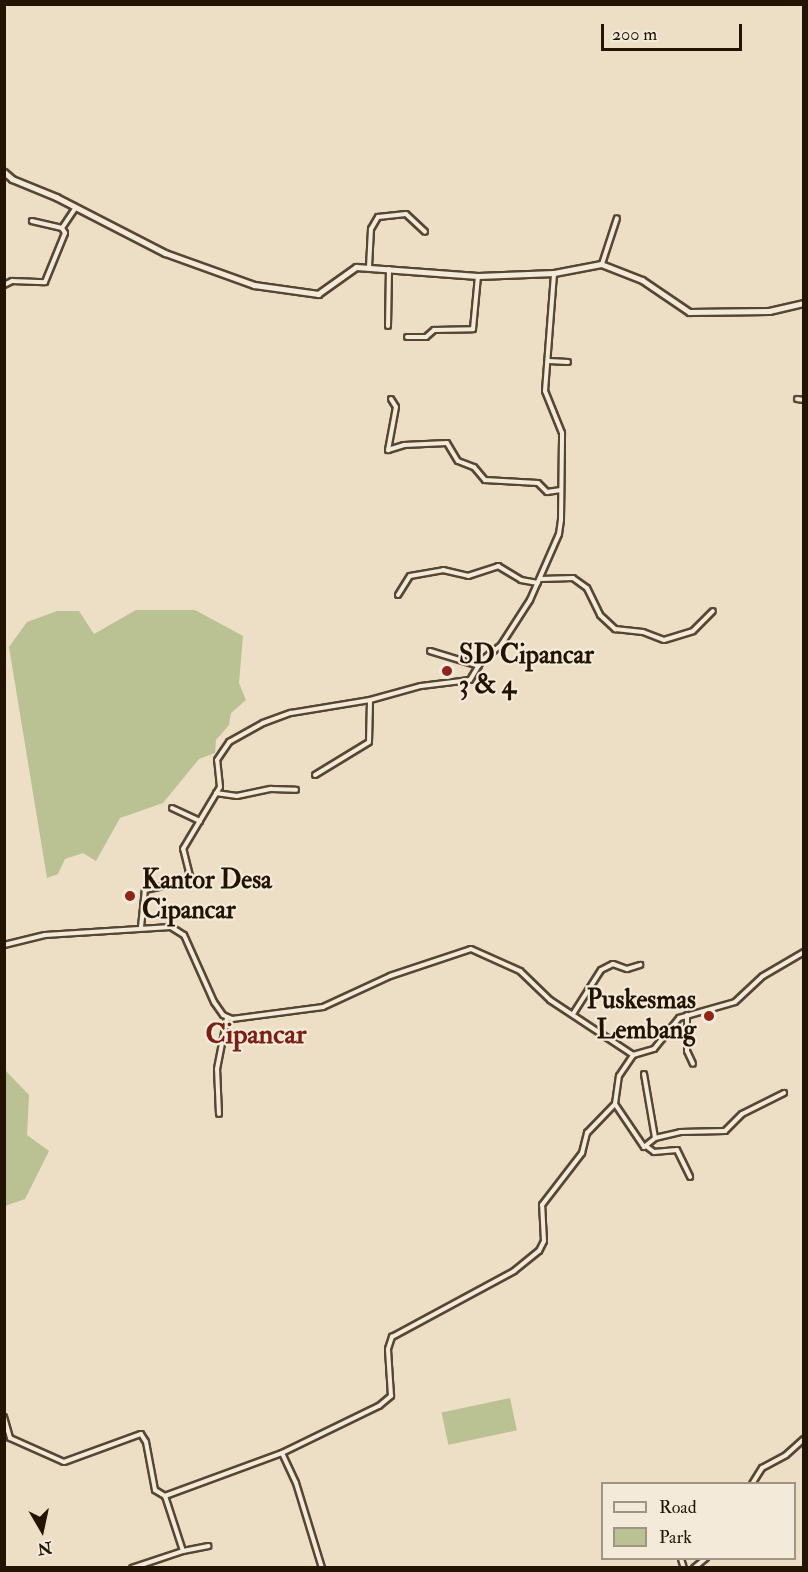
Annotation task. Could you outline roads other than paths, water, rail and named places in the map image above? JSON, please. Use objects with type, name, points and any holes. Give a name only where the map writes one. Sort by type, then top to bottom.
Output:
[{"type":"street","points":[[4,172],[12,179],[56,197],[75,209],[165,253],[254,285],[318,294],[351,268],[389,268],[478,276],[554,273],[601,264],[642,280],[689,312],[769,311],[804,303]]},
{"type":"street","points":[[62,228],[75,209]]},
{"type":"street","points":[[369,267],[371,229],[378,217],[406,214],[425,232]]},
{"type":"street","points":[[601,264],[618,218]]},
{"type":"street","points":[[32,221],[62,228]]},
{"type":"street","points":[[4,285],[12,281],[45,282],[65,236],[62,228]]},
{"type":"street","points":[[388,326],[389,268]]},
{"type":"street","points":[[141,927],[145,890],[191,880],[183,849],[221,782],[217,760],[229,742],[243,733],[291,713],[370,700],[421,686],[470,680],[479,666],[501,645],[540,581],[559,534],[562,434],[545,391],[554,273]]},
{"type":"street","points":[[407,337],[426,337],[434,330],[473,329],[478,276]]},
{"type":"street","points":[[549,361],[568,362]]},
{"type":"street","points":[[391,399],[396,407],[388,450],[404,445],[447,443],[458,461],[474,467],[485,480],[538,483],[547,492],[561,490]]},
{"type":"street","points":[[797,399],[804,400]]},
{"type":"street","points":[[398,595],[411,576],[443,570],[468,576],[498,567],[521,580],[573,578],[587,588],[600,615],[615,629],[643,632],[664,640],[693,631],[713,611]]},
{"type":"street","points":[[430,651],[479,666]]},
{"type":"street","points":[[315,775],[369,742],[370,700]]},
{"type":"street","points":[[216,793],[237,796],[271,789],[296,790]]},
{"type":"street","points":[[172,808],[200,821]]},
{"type":"street","points":[[4,945],[45,935],[141,927],[171,927],[184,934],[214,1002],[227,1018]]},
{"type":"street","points":[[227,1018],[323,1006],[400,972],[471,949],[520,972],[544,996],[633,1055]]},
{"type":"street","points":[[165,1496],[282,1453],[385,1402],[391,1394],[388,1349],[392,1337],[504,1277],[539,1251],[544,1241],[542,1205],[582,1153],[587,1133],[615,1104],[619,1076],[633,1055],[654,1049],[676,1020],[735,1002],[763,976],[804,952]]},
{"type":"street","points":[[573,1014],[601,970],[613,964],[627,969],[640,964]]},
{"type":"street","points":[[687,1015],[687,1051],[693,1064]]},
{"type":"street","points":[[219,1114],[217,1069],[227,1018]]},
{"type":"street","points":[[644,1074],[654,1138]]},
{"type":"street","points":[[646,1146],[654,1138],[680,1132],[725,1131],[742,1114],[784,1093]]},
{"type":"street","points":[[615,1104],[641,1146],[646,1146],[654,1152],[677,1150],[690,1177]]},
{"type":"street","points":[[4,1417],[10,1438],[64,1462],[141,1434],[146,1442],[155,1490],[165,1496],[183,1551]]},
{"type":"street","points":[[753,1482],[762,1468],[786,1455],[804,1439]]},
{"type":"street","points":[[282,1453],[296,1483],[322,1568]]},
{"type":"street","points":[[132,1568],[183,1551],[209,1546]]},
{"type":"place","name":"SD Cipancar 3 & 4","points":[[447,671]]},
{"type":"place","name":"Kantor Desa Cipancar","points":[[130,896]]},
{"type":"place","name":"Puskesmas Lembang","points":[[709,1016]]},
{"type":"district","name":"Cipancar","points":[[256,1035]]}]
